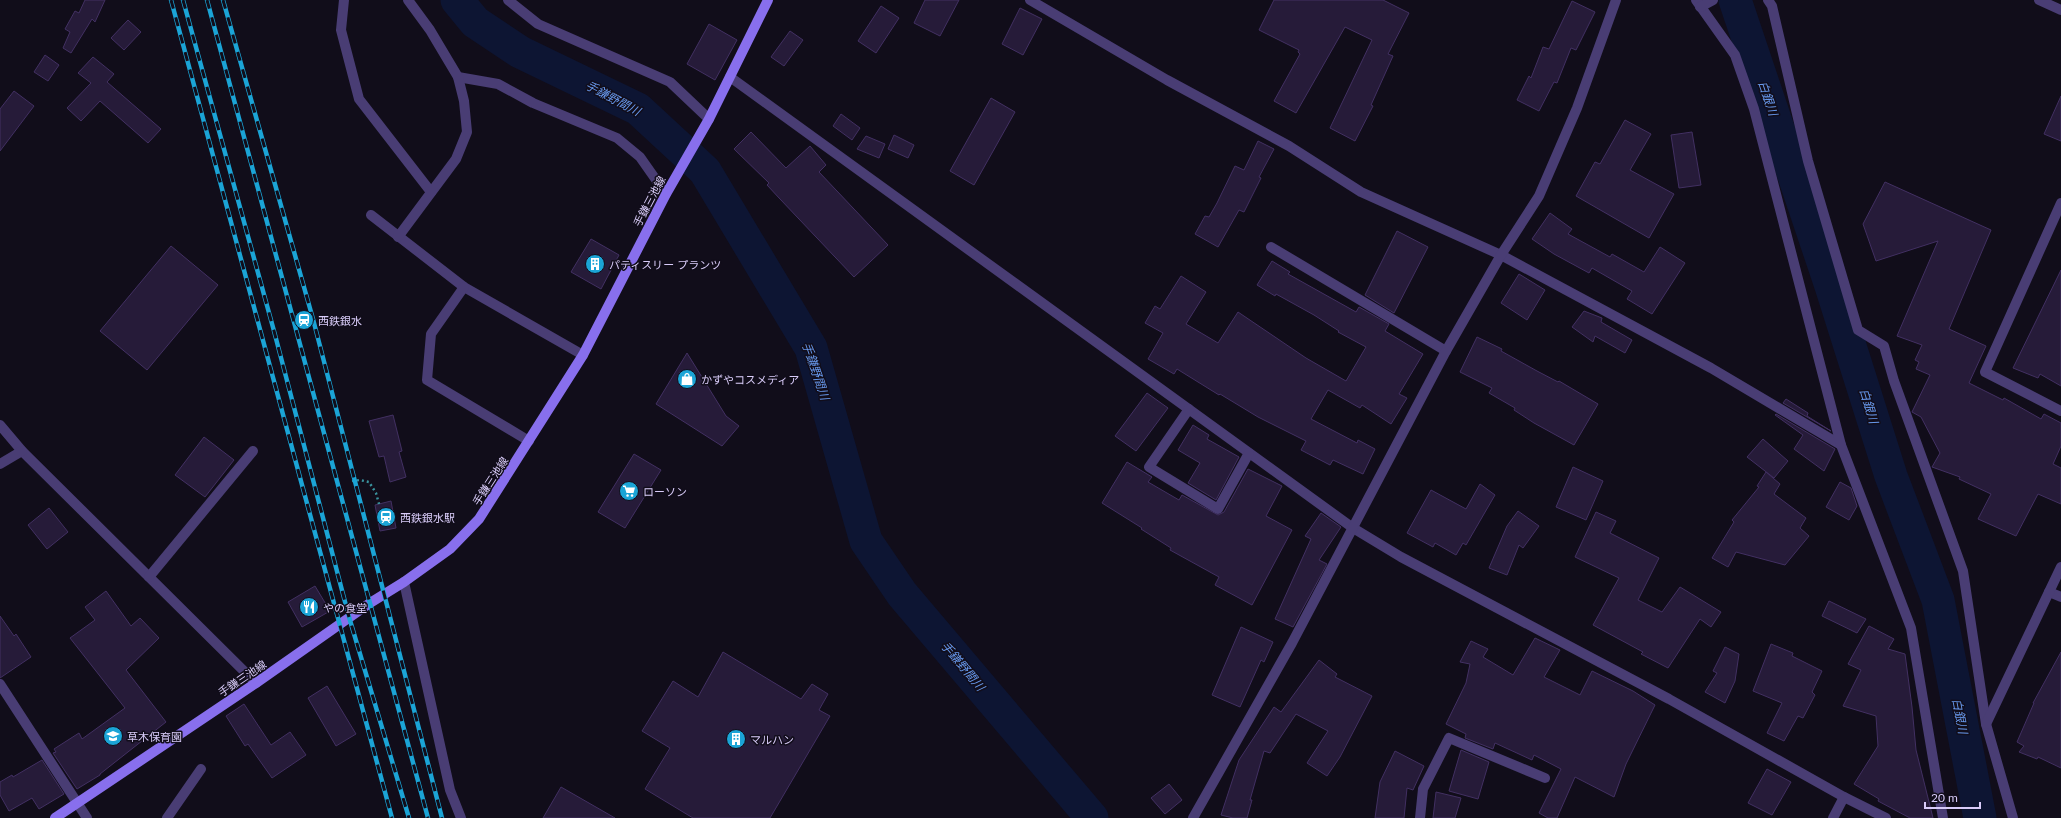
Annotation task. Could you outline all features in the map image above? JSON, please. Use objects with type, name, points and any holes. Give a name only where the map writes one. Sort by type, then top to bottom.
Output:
[{"type":"main road","name":"手鎌三池線","points":[[55,818],[404,582],[450,549],[479,519],[583,354],[666,194],[730,77],[768,0]]},
{"type":"street","points":[[344,0],[341,30],[359,100],[431,192]]},
{"type":"street","points":[[398,237],[456,160],[467,132],[464,101],[458,77],[430,30],[408,0]]},
{"type":"street","points":[[508,0],[538,24],[670,82],[708,119]]},
{"type":"street","points":[[1030,0],[1167,80],[1289,146],[1361,192],[1502,255],[1711,368],[1841,445]]},
{"type":"street","points":[[1193,818],[1292,644],[1446,351],[1502,255],[1539,196],[1577,108],[1616,0]]},
{"type":"street","points":[[1691,0],[1698,4],[1735,55],[1754,109],[1841,445],[1910,628],[1943,818]]},
{"type":"street","points":[[1698,4],[1713,0]]},
{"type":"street","points":[[1768,0],[1772,6],[1808,161],[1858,330],[1884,346],[1894,380],[1963,571],[1986,724],[2014,818]]},
{"type":"street","points":[[2039,0],[2061,10]]},
{"type":"street","points":[[458,77],[498,84],[533,103],[617,138],[640,156],[666,194]]},
{"type":"street","points":[[730,77],[1353,528],[1401,557],[1662,696],[1844,797],[1886,818]]},
{"type":"street","points":[[2061,203],[1985,372],[2061,411]]},
{"type":"street","points":[[371,215],[464,287],[583,354]]},
{"type":"street","points":[[1271,246],[1446,351]]},
{"type":"street","points":[[464,287],[431,334],[427,380],[529,441]]},
{"type":"street","points":[[1189,409],[1149,467],[1218,509],[1249,453]]},
{"type":"street","points":[[0,425],[22,451],[256,683]]},
{"type":"street","points":[[0,464],[22,451]]},
{"type":"street","points":[[149,577],[253,451]]},
{"type":"street","points":[[1986,724],[2061,567]]},
{"type":"street","points":[[404,582],[450,790],[461,818]]},
{"type":"street","points":[[2049,592],[2061,597]]},
{"type":"street","points":[[0,684],[87,818]]},
{"type":"street","points":[[1420,818],[1422,789],[1449,738],[1545,778]]},
{"type":"street","points":[[167,818],[201,769]]},
{"type":"street","points":[[1833,818],[1844,797]]},
{"type":"path","points":[[352,481],[360,480],[369,482],[376,492],[379,504]]},
{"type":"building","points":[[85,0],[105,0],[95,22],[92,19],[71,53],[63,48],[70,32],[65,29],[75,11],[79,13]]},
{"type":"building","points":[[925,0],[959,0],[940,36],[914,23]]},
{"type":"building","points":[[1274,0],[1383,0],[1409,13],[1388,54],[1393,56],[1371,105],[1373,106],[1355,141],[1330,128],[1372,40],[1345,27],[1296,113],[1274,101],[1300,54],[1298,52],[1299,50],[1259,30]]},
{"type":"building","points":[[1572,1],[1595,12],[1576,50],[1571,48],[1557,83],[1554,82],[1539,111],[1517,100],[1529,76],[1531,78],[1543,47],[1549,49]]},
{"type":"building","points":[[881,6],[899,18],[876,53],[858,41]]},
{"type":"building","points":[[1020,8],[1042,19],[1023,55],[1002,44]]},
{"type":"building","points":[[128,20],[141,32],[124,50],[111,38]]},
{"type":"building","points":[[709,24],[737,40],[715,80],[687,64]]},
{"type":"building","points":[[790,31],[803,40],[784,66],[771,57]]},
{"type":"building","points":[[45,55],[59,65],[48,81],[34,72]]},
{"type":"building","points":[[93,57],[114,74],[107,82],[161,129],[148,143],[100,101],[81,121],[67,108],[91,83],[78,73]]},
{"type":"building","points":[[14,91],[34,106],[0,151],[0,109]]},
{"type":"building","points":[[2061,96],[2061,141],[2044,134]]},
{"type":"building","points":[[991,98],[1015,112],[974,185],[950,171]]},
{"type":"building","points":[[841,114],[860,128],[852,140],[833,126]]},
{"type":"building","points":[[1625,120],[1651,134],[1630,170],[1674,194],[1649,238],[1576,196],[1595,162],[1600,164]]},
{"type":"building","points":[[751,132],[786,168],[810,146],[826,165],[819,172],[888,245],[854,277],[767,185],[769,183],[734,149]]},
{"type":"building","points":[[1692,132],[1701,185],[1679,188],[1671,135]]},
{"type":"building","points":[[894,135],[914,145],[908,158],[888,149]]},
{"type":"building","points":[[866,136],[885,144],[879,158],[857,149]]},
{"type":"building","points":[[1258,141],[1274,149],[1259,177],[1261,178],[1244,212],[1239,210],[1218,247],[1195,234],[1205,216],[1209,217],[1235,166],[1244,170]]},
{"type":"building","points":[[1885,182],[1991,230],[1949,329],[1986,346],[1969,383],[2003,400],[2004,398],[2041,419],[2044,414],[2061,423],[2061,446],[2053,464],[2061,468],[2061,504],[2038,494],[2016,536],[1978,519],[1991,494],[1959,479],[1960,477],[1932,467],[1940,453],[1921,417],[1912,412],[1930,375],[1916,369],[1919,362],[1915,360],[1922,345],[1897,336],[1938,241],[1876,261],[1863,224]]},
{"type":"building","points":[[1550,213],[1572,229],[1568,234],[1610,257],[1612,254],[1644,272],[1660,247],[1685,263],[1652,314],[1627,299],[1632,291],[1592,268],[1589,273],[1554,254],[1532,239]]},
{"type":"building","points":[[1397,231],[1428,247],[1394,313],[1365,295]]},
{"type":"building","name":"パティスリー プランツ","points":[[591,239],[619,255],[601,289],[571,272]]},
{"type":"building","points":[[171,246],[218,285],[147,370],[100,331]]},
{"type":"building","points":[[1272,261],[1290,272],[1288,274],[1356,312],[1359,307],[1389,324],[1385,331],[1423,354],[1399,394],[1407,398],[1391,424],[1362,405],[1360,408],[1328,390],[1311,419],[1357,443],[1358,440],[1375,449],[1363,474],[1333,460],[1330,465],[1301,450],[1306,441],[1258,417],[1177,369],[1174,374],[1148,359],[1163,333],[1145,323],[1155,306],[1160,309],[1181,276],[1206,292],[1186,324],[1218,343],[1238,312],[1306,358],[1346,381],[1366,347],[1338,332],[1339,331],[1314,315],[1276,294],[1275,296],[1257,285]]},
{"type":"building","points":[[2061,270],[2061,386],[2040,374],[2038,378],[2013,368]]},
{"type":"building","points":[[1519,274],[1545,290],[1527,320],[1501,303]]},
{"type":"building","points":[[1584,311],[1602,318],[1601,322],[1632,340],[1625,353],[1595,336],[1593,342],[1572,327]]},
{"type":"building","points":[[1477,337],[1502,349],[1501,351],[1558,382],[1559,381],[1598,404],[1574,445],[1534,423],[1514,410],[1515,408],[1489,393],[1492,388],[1460,372]]},
{"type":"building","name":"かずやコスメディア","points":[[687,353],[726,416],[739,426],[722,446],[656,404]]},
{"type":"building","points":[[1147,393],[1168,408],[1136,451],[1115,436]]},
{"type":"building","points":[[1786,399],[1808,413],[1807,416],[1831,431],[1783,403]]},
{"type":"building","points":[[1776,414],[1835,449],[1824,471],[1794,449],[1803,435],[1775,415]]},
{"type":"building","points":[[393,415],[402,451],[399,452],[406,477],[390,482],[384,456],[379,457],[369,421]]},
{"type":"building","points":[[1193,425],[1209,435],[1207,439],[1239,457],[1216,500],[1188,483],[1200,463],[1178,450]]},
{"type":"building","points":[[204,437],[234,460],[205,497],[175,475]]},
{"type":"building","points":[[1763,439],[1788,461],[1774,478],[1747,457]]},
{"type":"building","name":"ローソン","points":[[634,454],[661,470],[625,528],[598,512]]},
{"type":"building","points":[[1127,462],[1152,477],[1148,482],[1179,500],[1182,495],[1218,515],[1224,512],[1248,469],[1282,486],[1266,516],[1292,530],[1252,605],[1215,585],[1219,577],[1170,550],[1171,548],[1102,503]]},
{"type":"building","points":[[1573,467],[1603,481],[1586,520],[1556,507]]},
{"type":"building","points":[[1766,472],[1780,484],[1774,494],[1806,518],[1800,528],[1809,536],[1785,565],[1736,552],[1728,567],[1712,558],[1734,522],[1732,520],[1759,487],[1757,486]]},
{"type":"building","points":[[1840,482],[1851,488],[1857,506],[1849,520],[1826,507]]},
{"type":"building","points":[[1480,484],[1495,495],[1466,545],[1463,543],[1456,555],[1435,543],[1433,547],[1407,533],[1431,490],[1466,509]]},
{"type":"building","name":"西鉄銀水駅","points":[[391,501],[396,528],[380,531],[375,505]]},
{"type":"building","points":[[49,508],[68,532],[47,549],[28,525]]},
{"type":"building","points":[[1518,511],[1539,526],[1523,548],[1519,545],[1507,575],[1489,568],[1507,526]]},
{"type":"building","points":[[1596,512],[1616,521],[1610,533],[1659,558],[1638,600],[1662,612],[1680,587],[1721,612],[1711,627],[1700,619],[1668,668],[1641,654],[1643,652],[1593,625],[1619,578],[1575,557]]},
{"type":"building","points":[[1321,513],[1341,527],[1319,560],[1327,564],[1293,627],[1275,619],[1311,539],[1305,536]]},
{"type":"building","name":"やの食堂","points":[[315,586],[330,611],[302,627],[288,602]]},
{"type":"building","points":[[106,591],[131,626],[140,618],[159,638],[126,670],[166,722],[100,775],[77,789],[53,753],[56,752],[54,749],[79,733],[82,739],[125,708],[70,638],[95,620],[85,607]]},
{"type":"building","points":[[1829,601],[1866,619],[1857,633],[1822,616]]},
{"type":"building","points":[[0,616],[14,636],[16,634],[31,657],[0,678]]},
{"type":"building","points":[[1869,626],[1894,639],[1888,649],[1905,654],[1916,750],[1933,818],[1910,818],[1878,801],[1879,799],[1854,784],[1878,746],[1876,716],[1843,706],[1861,670],[1848,664]]},
{"type":"building","points":[[1241,627],[1273,642],[1264,662],[1261,660],[1240,707],[1212,695]]},
{"type":"building","points":[[1535,638],[1560,650],[1544,677],[1580,695],[1592,671],[1633,691],[1655,705],[1626,764],[1614,797],[1575,777],[1557,818],[1548,818],[1539,813],[1561,769],[1534,755],[1532,760],[1495,743],[1493,749],[1465,738],[1466,734],[1446,724],[1466,683],[1470,664],[1460,662],[1471,641],[1488,649],[1483,657],[1513,675]]},
{"type":"building","points":[[1771,644],[1793,653],[1792,656],[1822,671],[1812,692],[1815,695],[1803,718],[1798,716],[1784,741],[1767,733],[1782,703],[1753,691]]},
{"type":"building","points":[[1725,647],[1739,654],[1735,681],[1725,703],[1705,692],[1717,673],[1713,671]]},
{"type":"building","name":"マルハン","points":[[723,652],[801,699],[812,684],[828,694],[819,710],[830,716],[770,818],[693,818],[645,789],[670,748],[642,731],[673,681],[698,697]]},
{"type":"building","points":[[2061,652],[2061,768],[2038,757],[2037,759],[2019,752],[2024,746],[2017,742],[2033,703]]},
{"type":"building","points":[[1319,660],[1337,674],[1335,677],[1372,696],[1340,757],[1327,776],[1307,763],[1328,731],[1296,714],[1270,753],[1264,751],[1250,800],[1252,800],[1247,818],[1233,818],[1221,815],[1239,760],[1274,707],[1281,712]]},
{"type":"building","points":[[327,686],[356,734],[336,746],[308,698]]},
{"type":"building","points":[[244,704],[271,745],[290,732],[306,755],[272,778],[248,744],[245,746],[226,716]]},
{"type":"building","points":[[1461,750],[1489,762],[1478,799],[1449,791]]},
{"type":"building","points":[[1395,751],[1424,766],[1413,790],[1407,788],[1404,818],[1375,818],[1380,782]]},
{"type":"building","points":[[42,760],[64,794],[39,809],[32,798],[9,811],[0,795],[0,782],[12,775],[13,777]]},
{"type":"building","points":[[1767,769],[1791,782],[1772,815],[1748,803]]},
{"type":"building","points":[[1169,784],[1182,800],[1165,814],[1151,798]]},
{"type":"building","points":[[561,787],[615,818],[543,818]]},
{"type":"building","points":[[1436,792],[1461,798],[1455,818],[1433,818]]},
{"type":"waterway","name":"手鎌野間川","points":[[457,0],[475,22],[520,52],[638,109],[705,171],[811,348],[866,541],[902,594],[1092,818]]},
{"type":"waterway","name":"白銀川","points":[[1735,0],[1831,286],[1891,476],[1938,600],[1980,818]]},
{"type":"railway","points":[[171,0],[392,818]]},
{"type":"railway","points":[[183,0],[274,331],[349,617],[409,818]]},
{"type":"railway","points":[[207,0],[428,818]]},
{"type":"railway","points":[[223,0],[313,319],[442,818]]},
{"type":"place","name":"パティスリー プランツ","points":[[595,264]]},
{"type":"place","name":"西鉄銀水","points":[[304,320]]},
{"type":"place","name":"かずやコスメディア","points":[[687,379]]},
{"type":"place","name":"ローソン","points":[[629,491]]},
{"type":"place","name":"西鉄銀水駅","points":[[386,517]]},
{"type":"place","name":"やの食堂","points":[[309,607]]},
{"type":"place","name":"草木保育園","points":[[113,736]]},
{"type":"place","name":"マルハン","points":[[736,739]]}]
